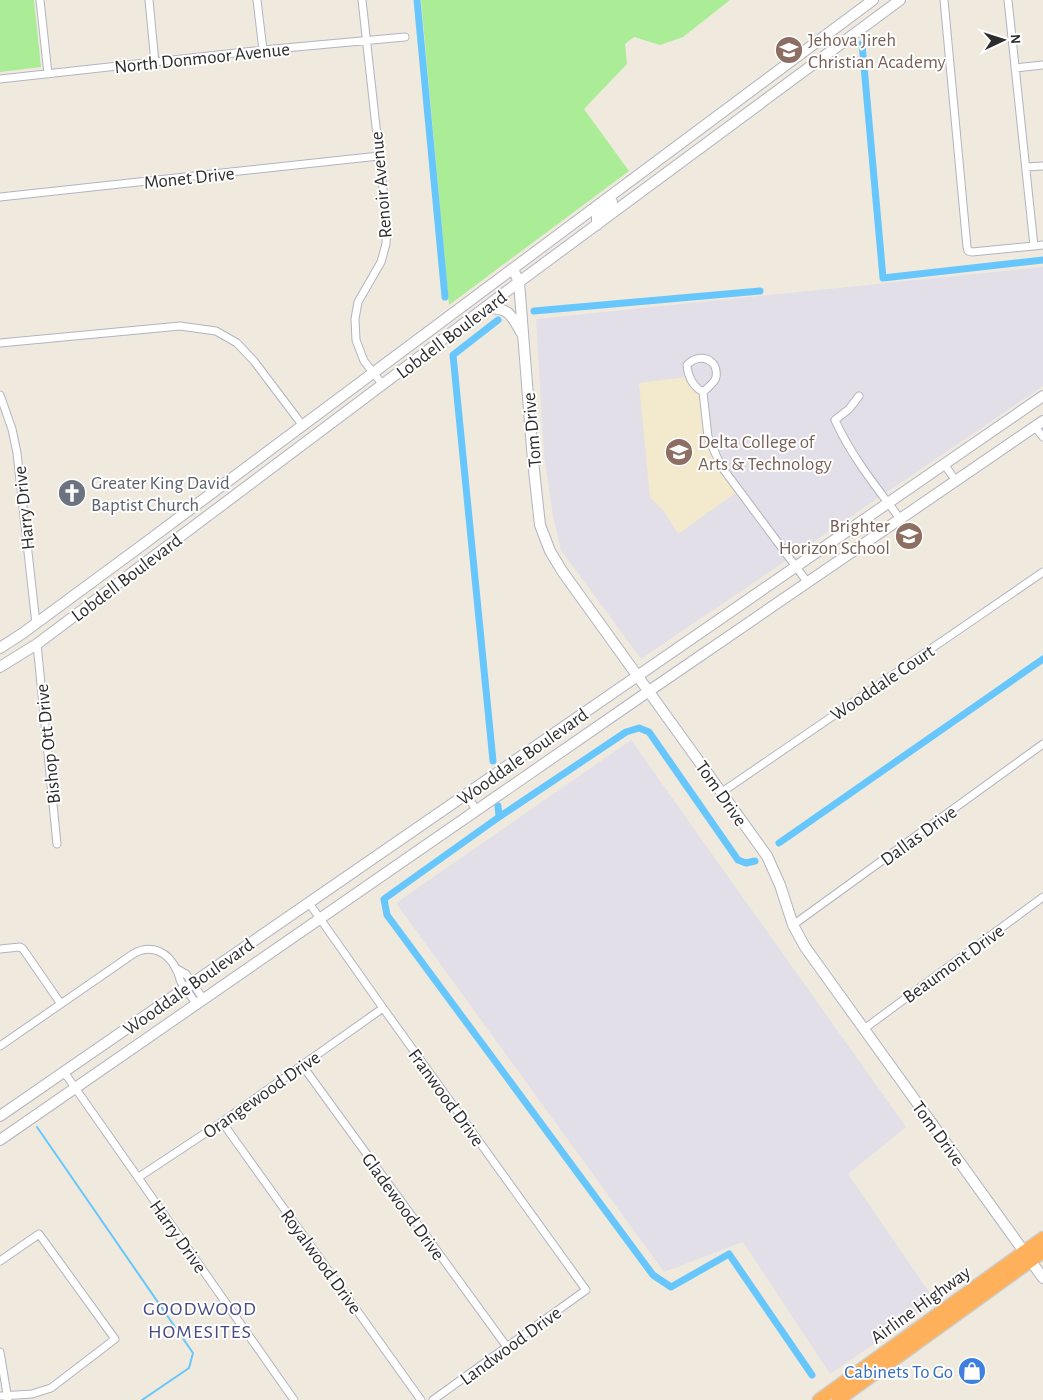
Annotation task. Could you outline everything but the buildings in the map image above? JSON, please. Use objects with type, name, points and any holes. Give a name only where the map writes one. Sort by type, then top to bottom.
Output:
[{"type":"highway","name":"Airline Highway","points":[[838,1400],[905,1352],[1028,1256],[1043,1238]]},
{"type":"highway","name":"Airline Highway","points":[[819,1400],[1028,1256],[1043,1252]]},
{"type":"highway","points":[[830,1400],[848,1386],[854,1375],[866,1373],[905,1352]]},
{"type":"street","points":[[40,0],[48,74]]},
{"type":"street","points":[[149,0],[155,63]]},
{"type":"street","points":[[256,0],[263,50]]},
{"type":"street","name":"Renoir Avenue","points":[[362,0],[387,226],[386,244],[381,262],[358,302],[355,318],[356,340],[364,361],[383,385]]},
{"type":"street","name":"Lobdell Boulevard","points":[[0,648],[36,624],[374,374],[873,0]]},
{"type":"street","name":"Lobdell Boulevard","points":[[0,667],[37,644],[487,308],[519,282],[900,0]]},
{"type":"street","points":[[944,0],[968,251],[1043,245]]},
{"type":"street","points":[[1008,0],[1034,246]]},
{"type":"street","name":"North Donmoor Avenue","points":[[0,79],[263,50],[404,37]]},
{"type":"street","points":[[1016,68],[1043,65]]},
{"type":"street","points":[[753,110],[750,102],[752,98],[772,81],[775,73]]},
{"type":"street","name":"Monet Drive","points":[[0,197],[379,156]]},
{"type":"street","points":[[1026,167],[1043,166]]},
{"type":"street","points":[[649,167],[659,180]]},
{"type":"street","points":[[598,225],[597,217],[619,196],[622,187]]},
{"type":"street","name":"Tom Drive","points":[[513,269],[519,282],[540,525],[550,551],[562,571],[767,856],[780,885],[793,925],[804,947],[1043,1278]]},
{"type":"street","points":[[487,308],[500,308],[508,312],[523,336]]},
{"type":"street","points":[[0,343],[180,326],[216,332],[237,343],[303,426]]},
{"type":"street","points":[[704,357],[710,360],[714,366],[716,377],[703,392],[695,388],[688,373],[687,365],[692,359],[704,357]]},
{"type":"street","points":[[703,392],[708,438],[721,466],[808,583]]},
{"type":"street","name":"Harry Drive","points":[[0,395],[12,429],[17,453],[36,624]]},
{"type":"street","points":[[858,396],[849,409],[834,420],[856,458],[901,520]]},
{"type":"street","name":"Wooddale Boulevard","points":[[0,1116],[1043,396]]},
{"type":"street","points":[[332,404],[341,416]]},
{"type":"street","points":[[1039,424],[1043,437]]},
{"type":"street","name":"Wooddale Boulevard","points":[[0,1140],[1039,424]]},
{"type":"street","points":[[944,464],[956,481]]},
{"type":"street","points":[[156,534],[166,547]]},
{"type":"street","name":"Wooddale Court","points":[[722,792],[1043,572]]},
{"type":"street","points":[[36,624],[37,644]]},
{"type":"street","name":"Bishop Ott Drive","points":[[37,644],[57,844]]},
{"type":"street","name":"Dallas Drive","points":[[793,925],[1043,744]]},
{"type":"street","points":[[466,794],[477,811]]},
{"type":"street","name":"Beaumont Drive","points":[[864,1029],[1043,897]]},
{"type":"street","name":"Franwood Drive","points":[[309,903],[586,1290]]},
{"type":"street","points":[[0,949],[23,949],[61,1004]]},
{"type":"street","points":[[0,1046],[142,949],[160,950],[170,959],[177,969],[186,974],[189,986],[200,1002]]},
{"type":"street","name":"Orangewood Drive","points":[[139,1177],[222,1122],[383,1008]]},
{"type":"street","name":"Gladewood Drive","points":[[302,1066],[507,1347]]},
{"type":"street","name":"Harry Drive","points":[[64,1072],[294,1400]]},
{"type":"street","name":"Royalwood Drive","points":[[222,1122],[421,1400]]},
{"type":"street","points":[[0,1261],[39,1234],[115,1339],[50,1388],[32,1394],[5,1397],[0,1352]]},
{"type":"street","name":"Landwood Drive","points":[[433,1400],[586,1290]]},
{"type":"shaded area","points":[[1043,267],[1043,386],[641,659],[561,550],[553,516],[544,455],[536,319]]},
{"type":"shaded area","name":"Delta College of Arts & Technology","points":[[687,377],[696,393],[700,394],[706,435],[737,492],[678,534],[664,511],[650,498],[639,383]]},
{"type":"shaded area","points":[[631,740],[906,1127],[848,1174],[936,1302],[830,1374],[743,1242],[664,1272],[396,903]]},
{"type":"green space","points":[[0,0],[34,0],[41,67],[0,72]]},
{"type":"green space","points":[[421,0],[730,0],[683,37],[660,45],[634,37],[625,44],[627,64],[584,109],[629,171],[449,305]]},
{"type":"waterway","points":[[417,0],[445,297]]},
{"type":"waterway","points":[[862,44],[883,278],[1043,260]]},
{"type":"waterway","points":[[534,311],[760,291]]},
{"type":"waterway","points":[[493,761],[453,355],[498,320]]},
{"type":"waterway","points":[[779,843],[1043,659]]},
{"type":"waterway","points":[[755,861],[746,863],[738,860],[649,732],[639,728],[626,732],[499,817],[384,899],[387,915],[653,1275],[671,1287],[729,1254],[812,1375]]},
{"type":"waterway","points":[[498,806],[499,817]]},
{"type":"waterway","points":[[37,1127],[193,1353],[189,1368],[142,1400]]},
{"type":"place","name":"Jehova Jireh Christian Academy","points":[[789,50]]},
{"type":"place","name":"Delta College of Arts & Technology","points":[[679,452]]},
{"type":"place","name":"Greater King David Baptist Church","points":[[72,493]]},
{"type":"place","name":"Brighter Horizon School","points":[[909,536]]},
{"type":"place","name":"Cabinets To Go","points":[[972,1371]]},
{"type":"district","name":"GOODWOOD HOMESITES","points":[[200,1320]]}]
